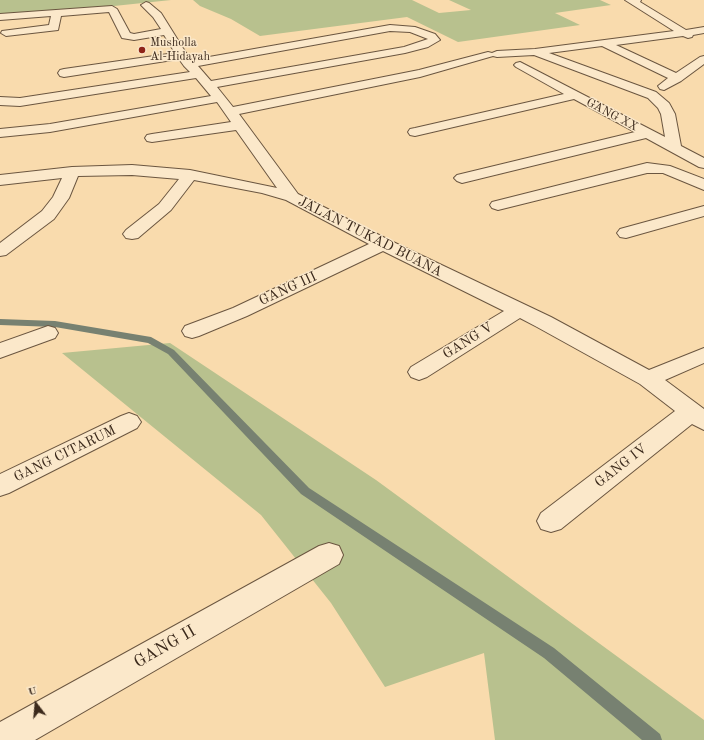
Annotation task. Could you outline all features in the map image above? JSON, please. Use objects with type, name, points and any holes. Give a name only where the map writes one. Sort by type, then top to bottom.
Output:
[{"type":"street","points":[[106,0],[126,36],[134,37],[167,31]]},
{"type":"street","points":[[630,0],[636,0]]},
{"type":"street","points":[[630,0],[685,33],[704,41]]},
{"type":"street","points":[[146,5],[156,15],[185,60],[220,98],[292,197]]},
{"type":"street","points":[[0,17],[112,9]]},
{"type":"street","points":[[6,33],[54,28],[57,13]]},
{"type":"street","points":[[64,73],[185,60],[390,28],[415,30],[431,36],[435,40],[424,45],[405,50],[208,85]]},
{"type":"street","points":[[230,112],[420,73],[493,55],[535,52],[704,30]]},
{"type":"street","points":[[604,43],[677,78]]},
{"type":"street","points":[[535,52],[652,95],[664,106],[668,114],[674,148]]},
{"type":"street","points":[[652,95],[704,59]]},
{"type":"street","name":"GANG XX","points":[[520,65],[704,164]]},
{"type":"street","points":[[0,101],[20,102],[42,99],[198,74]]},
{"type":"street","points":[[415,132],[574,95]]},
{"type":"street","points":[[0,133],[50,128],[220,98]]},
{"type":"street","points":[[152,138],[240,125]]},
{"type":"street","points":[[462,178],[646,134]]},
{"type":"street","points":[[498,205],[647,168],[665,169],[704,185]]},
{"type":"street","name":"JALAN TUKAD BUANA","points":[[0,180],[72,172],[132,170],[190,175],[264,189],[292,197],[518,311],[544,322],[648,379],[696,415]]},
{"type":"street","points":[[0,251],[48,215],[61,198],[72,172]]},
{"type":"street","points":[[132,234],[164,207],[190,175]]},
{"type":"street","points":[[626,233],[704,210]]},
{"type":"street","name":"GANG III","points":[[192,331],[240,312],[383,244]]},
{"type":"street","name":"GANG V","points":[[419,372],[518,311]]},
{"type":"street","points":[[0,351],[48,333]]},
{"type":"street","points":[[648,379],[704,355]]},
{"type":"street","name":"GANG IV","points":[[551,521],[682,420],[696,415]]},
{"type":"street","name":"GANG CITARUM","points":[[0,486],[129,422]]},
{"type":"street","name":"GANG II","points":[[2,740],[328,555]]},
{"type":"green space","points":[[0,0],[171,0],[0,18]]},
{"type":"green space","points":[[193,0],[412,0],[439,13],[471,10],[449,0],[600,0],[611,5],[555,13],[580,25],[458,42],[407,17],[260,36],[231,19],[200,6]]},
{"type":"green space","points":[[170,343],[376,480],[704,720],[704,740],[495,740],[484,653],[385,687],[331,603],[261,515],[62,353]]},
{"type":"waterway","points":[[0,322],[55,324],[151,340],[171,352],[305,491],[549,653],[654,740]]},
{"type":"place","name":"Musholla Al-Hidayah","points":[[142,50]]}]
